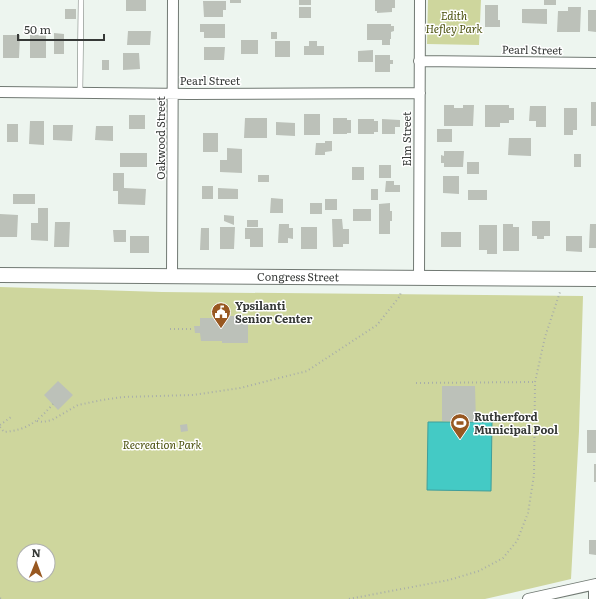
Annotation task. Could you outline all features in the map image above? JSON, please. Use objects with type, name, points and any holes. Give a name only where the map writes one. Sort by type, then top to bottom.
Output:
[{"type":"street","name":"Oakwood Street","points":[[172,277],[173,0]]},
{"type":"street","name":"Elm Street","points":[[419,278],[420,0]]},
{"type":"street","name":"Pearl Street","points":[[419,61],[596,63]]},
{"type":"street","name":"Pearl Street","points":[[0,92],[420,93]]},
{"type":"street","name":"Congress Street","points":[[0,275],[596,279]]},
{"type":"street","points":[[528,599],[595,585],[594,599]]},
{"type":"lane","points":[[80,93],[81,0]]},
{"type":"path","points":[[37,421],[43,422],[52,420],[78,405],[90,402],[123,397],[193,395],[240,388],[307,371],[377,325],[400,296],[401,291]]},
{"type":"path","points":[[349,599],[449,580],[480,570],[504,558],[517,541],[528,513],[534,475],[535,382],[545,337],[560,292]]},
{"type":"path","points":[[170,329],[194,329]]},
{"type":"path","points":[[416,383],[535,382]]},
{"type":"path","points":[[10,417],[0,426],[4,432],[15,431],[31,425],[37,421],[53,404]]},
{"type":"green space","name":"Edith Hefley Park","points":[[428,0],[481,0],[479,45],[427,44]]},
{"type":"green space","name":"Recreation Park","points":[[0,287],[162,292],[583,296],[579,431],[571,579],[485,599],[0,599]]},
{"type":"water","name":"Rutherford Municipal Pool","points":[[428,422],[492,422],[491,491],[427,490]]},
{"type":"building","points":[[126,0],[146,0],[146,11],[126,11]]},
{"type":"building","points":[[230,0],[241,0],[241,3],[230,3]]},
{"type":"building","points":[[299,0],[311,0],[311,5],[299,5]]},
{"type":"building","points":[[375,0],[395,0],[395,8],[392,8],[392,12],[377,13],[377,11],[375,11]]},
{"type":"building","points":[[544,0],[556,0],[556,5],[544,5]]},
{"type":"building","points":[[203,1],[226,1],[226,10],[223,10],[223,17],[204,17]]},
{"type":"building","points":[[485,5],[498,5],[498,20],[500,20],[500,27],[485,27]]},
{"type":"building","points":[[299,7],[311,7],[311,18],[299,18]]},
{"type":"building","points":[[568,7],[581,7],[580,32],[557,32],[558,11],[568,11]]},
{"type":"building","points":[[65,9],[76,9],[76,19],[65,19]]},
{"type":"building","points":[[522,9],[547,9],[547,24],[522,23]]},
{"type":"building","points":[[588,10],[596,10],[596,32],[588,31]]},
{"type":"building","points":[[200,24],[225,24],[225,38],[204,38],[204,32],[200,32]]},
{"type":"building","points":[[367,24],[391,24],[391,26],[394,26],[394,31],[391,32],[390,45],[382,45],[382,40],[367,40]]},
{"type":"building","points":[[128,31],[151,31],[150,45],[127,45]]},
{"type":"building","points":[[271,32],[277,32],[277,39],[271,39]]},
{"type":"building","points":[[54,33],[64,34],[64,54],[54,54]]},
{"type":"building","points":[[3,35],[20,35],[19,58],[3,58]]},
{"type":"building","points":[[30,35],[46,35],[46,58],[30,58]]},
{"type":"building","points":[[241,40],[258,40],[258,54],[241,54]]},
{"type":"building","points":[[275,41],[290,41],[290,57],[275,57]]},
{"type":"building","points":[[309,41],[317,41],[317,46],[324,46],[324,55],[304,55],[304,46],[309,46]]},
{"type":"building","points":[[204,47],[225,47],[224,60],[204,60]]},
{"type":"building","points":[[373,50],[373,62],[358,62],[358,51]]},
{"type":"building","points":[[123,53],[139,53],[140,69],[123,70]]},
{"type":"building","points":[[375,55],[390,55],[390,60],[393,60],[393,64],[390,64],[390,72],[375,72]]},
{"type":"building","points":[[102,60],[109,60],[109,70],[102,70]]},
{"type":"building","points":[[591,102],[596,102],[596,126],[591,126]]},
{"type":"building","points":[[444,105],[454,105],[454,108],[463,108],[463,105],[474,105],[473,126],[444,126]]},
{"type":"building","points":[[485,105],[509,105],[509,108],[514,108],[514,120],[509,120],[509,123],[500,123],[500,127],[485,127]]},
{"type":"building","points":[[530,106],[546,106],[546,127],[536,127],[536,121],[529,121]]},
{"type":"building","points":[[564,108],[577,108],[577,130],[573,130],[573,135],[564,135]]},
{"type":"building","points":[[304,114],[320,114],[320,135],[304,135]]},
{"type":"building","points":[[129,115],[145,115],[145,129],[129,129]]},
{"type":"building","points":[[245,118],[267,118],[267,138],[244,138]]},
{"type":"building","points":[[333,118],[347,118],[347,120],[351,120],[351,133],[333,134]]},
{"type":"building","points":[[358,119],[374,119],[374,121],[378,121],[378,132],[374,132],[374,134],[358,134]]},
{"type":"building","points":[[382,119],[400,120],[400,127],[395,127],[395,134],[382,134]]},
{"type":"building","points":[[30,121],[44,121],[44,145],[29,144]]},
{"type":"building","points":[[276,122],[295,123],[295,136],[276,135]]},
{"type":"building","points":[[7,124],[18,124],[18,142],[7,142]]},
{"type":"building","points":[[53,125],[73,125],[72,141],[53,140]]},
{"type":"building","points":[[96,126],[113,126],[113,141],[95,140]]},
{"type":"building","points":[[437,129],[452,129],[452,142],[437,142]]},
{"type":"building","points":[[203,133],[218,133],[218,152],[203,152]]},
{"type":"building","points":[[509,138],[531,138],[531,156],[508,155]]},
{"type":"building","points":[[325,141],[332,141],[332,151],[325,152],[325,155],[315,155],[316,143],[325,143]]},
{"type":"building","points":[[227,148],[242,149],[242,173],[220,172],[220,160],[227,160]]},
{"type":"building","points":[[444,151],[464,151],[463,167],[444,167],[444,163],[441,163],[441,155],[444,156]]},
{"type":"building","points":[[120,153],[147,153],[147,167],[120,167]]},
{"type":"building","points":[[574,154],[581,154],[581,167],[574,167]]},
{"type":"building","points":[[467,162],[479,162],[479,174],[467,174]]},
{"type":"building","points":[[379,165],[391,165],[391,178],[379,178]]},
{"type":"building","points":[[352,167],[364,167],[364,180],[352,180]]},
{"type":"building","points":[[113,173],[124,173],[124,188],[146,189],[145,205],[118,204],[118,191],[113,191]]},
{"type":"building","points":[[258,175],[269,175],[269,182],[258,182]]},
{"type":"building","points":[[443,176],[459,176],[459,194],[443,193]]},
{"type":"building","points":[[386,181],[394,181],[394,185],[400,185],[400,192],[385,192]]},
{"type":"building","points":[[202,186],[213,186],[213,199],[202,199]]},
{"type":"building","points":[[218,188],[238,189],[238,199],[218,199]]},
{"type":"building","points":[[371,189],[378,189],[378,200],[371,200]]},
{"type":"building","points":[[468,190],[487,190],[487,200],[468,200]]},
{"type":"building","points":[[13,194],[35,194],[35,204],[13,204]]},
{"type":"building","points":[[271,198],[283,199],[283,213],[270,213]]},
{"type":"building","points":[[325,199],[337,199],[337,210],[325,210]]},
{"type":"building","points":[[310,203],[322,203],[322,214],[310,214]]},
{"type":"building","points":[[390,203],[392,221],[390,221],[390,234],[379,234],[379,204]]},
{"type":"building","points":[[38,208],[48,208],[48,241],[31,240],[31,223],[38,223]]},
{"type":"building","points":[[353,209],[371,209],[371,221],[353,221]]},
{"type":"building","points":[[0,214],[18,215],[17,237],[0,237]]},
{"type":"building","points":[[224,215],[234,216],[234,225],[224,221]]},
{"type":"building","points":[[332,219],[342,219],[343,229],[349,229],[349,244],[343,244],[343,247],[333,247]]},
{"type":"building","points":[[247,220],[258,220],[258,227],[247,227]]},
{"type":"building","points":[[532,221],[550,221],[550,236],[544,236],[544,239],[537,239],[537,236],[532,236]]},
{"type":"building","points":[[55,222],[70,222],[69,247],[54,247]]},
{"type":"building","points":[[279,224],[289,224],[289,228],[293,228],[293,239],[288,238],[288,243],[278,243]]},
{"type":"building","points":[[503,224],[513,224],[513,227],[519,227],[519,251],[503,251]]},
{"type":"building","points":[[590,224],[596,224],[596,248],[589,248]]},
{"type":"building","points":[[479,225],[497,225],[497,254],[487,254],[487,250],[479,250]]},
{"type":"building","points":[[220,227],[235,227],[234,249],[220,249]]},
{"type":"building","points":[[301,227],[317,227],[317,249],[301,249]]},
{"type":"building","points":[[201,228],[209,228],[209,250],[200,250]]},
{"type":"building","points":[[245,228],[263,228],[263,247],[250,247],[250,239],[245,239]]},
{"type":"building","points":[[113,230],[126,230],[126,242],[114,242]]},
{"type":"building","points":[[441,232],[461,232],[461,247],[441,247]]},
{"type":"building","points":[[130,236],[149,236],[149,253],[130,253]]},
{"type":"building","points":[[566,236],[582,236],[582,252],[566,251]]},
{"type":"building","name":"Ypsilanti Senior Center","points":[[225,316],[248,316],[248,343],[201,341],[200,333],[195,333],[194,326],[200,326],[200,318],[225,318]]},
{"type":"building","points":[[58,381],[73,395],[58,410],[44,395]]},
{"type":"building","points":[[442,386],[475,386],[476,422],[442,421]]},
{"type":"building","points":[[187,424],[188,431],[181,432],[180,425]]},
{"type":"building","points":[[587,430],[596,430],[596,453],[587,453]]},
{"type":"building","points":[[594,464],[596,464],[596,482],[594,482]]},
{"type":"building","points":[[589,540],[596,540],[596,555],[589,554]]},
{"type":"place","name":"Ypsilanti Senior Center","points":[[221,329]]},
{"type":"place","name":"Rutherford Municipal Pool","points":[[460,440]]}]
